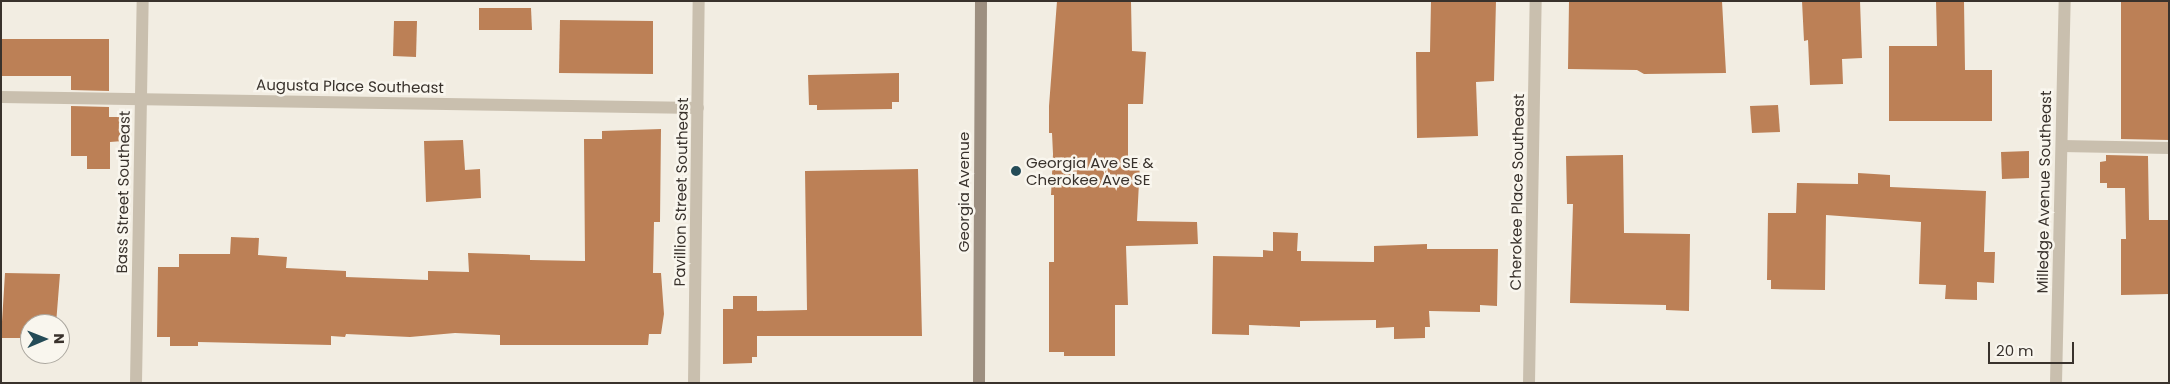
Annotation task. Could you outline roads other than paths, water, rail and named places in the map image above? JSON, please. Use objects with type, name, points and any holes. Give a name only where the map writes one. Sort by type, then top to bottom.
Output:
[{"type":"main road","name":"Georgia Avenue","points":[[979,383],[981,1]]},
{"type":"street","name":"Bass Street Southeast","points":[[136,383],[143,1]]},
{"type":"street","name":"Pavillion Street Southeast","points":[[694,383],[699,1]]},
{"type":"street","name":"Cherokee Place Southeast","points":[[1530,383],[1536,1]]},
{"type":"street","name":"Milledge Avenue Southeast","points":[[2056,383],[2065,1]]},
{"type":"street","name":"Augusta Place Southeast","points":[[1,97],[698,108]]},
{"type":"street","points":[[2062,146],[2169,148]]},
{"type":"place","name":"Georgia Ave SE & Cherokee Ave SE","points":[[1016,171]]}]
